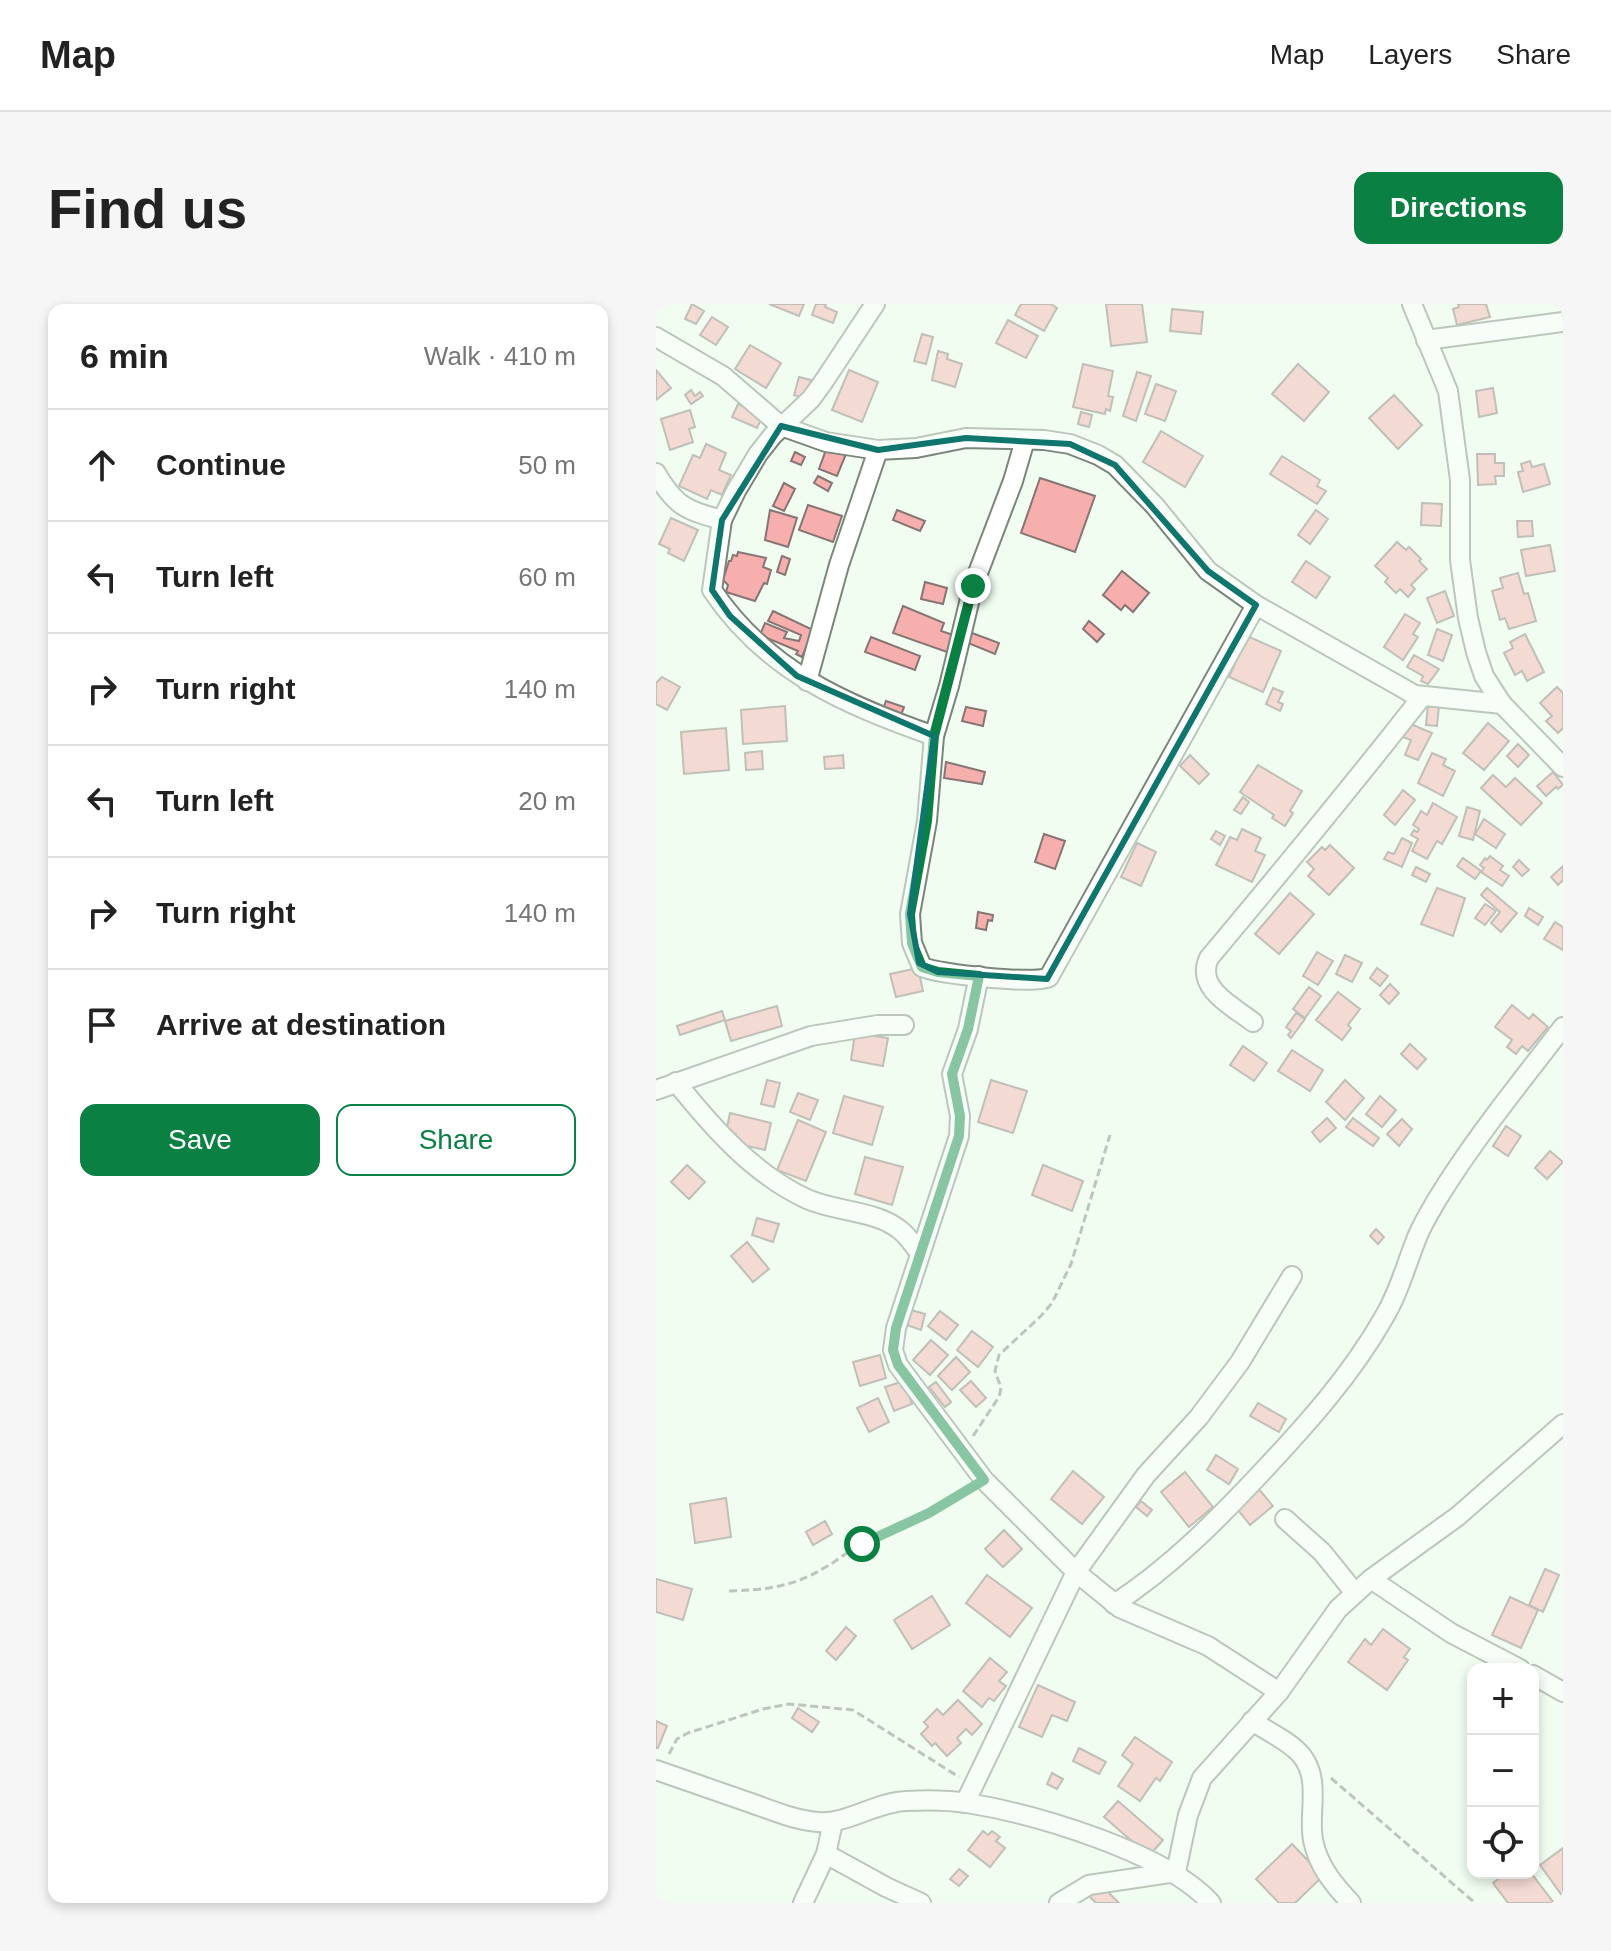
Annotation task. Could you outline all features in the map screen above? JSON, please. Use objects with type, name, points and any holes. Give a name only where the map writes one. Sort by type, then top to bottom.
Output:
[{"type":"street","points":[[875,304],[816,392],[758,454],[722,520],[712,590],[730,616],[757,644],[807,681],[872,714],[934,736]]},
{"type":"street","points":[[1412,304],[1448,391],[1458,447],[1460,560],[1468,618],[1484,676],[1502,704],[1563,767]]},
{"type":"street","points":[[1426,340],[1563,322]]},
{"type":"street","points":[[656,337],[723,376],[781,426],[826,442],[878,450],[916,448],[966,438],[1025,440],[1070,444],[1109,460],[1155,506],[1208,571],[1256,605],[1421,698],[1502,704]]},
{"type":"street","points":[[1025,440],[1013,481],[973,586],[934,736],[927,821],[910,914],[912,943],[922,967],[938,972],[1043,981],[1051,974],[1256,605]]},
{"type":"street","points":[[807,681],[839,565],[878,450]]},
{"type":"street","points":[[656,473],[674,501],[695,512],[722,520]]},
{"type":"street","points":[[1253,1022],[1208,986],[1205,973],[1209,958],[1354,784],[1421,698]]},
{"type":"street","points":[[979,976],[968,1029],[952,1074],[960,1116],[959,1136],[896,1328],[893,1350],[898,1365],[984,1480],[1076,1572],[1114,1604],[1208,1646],[1279,1692]]},
{"type":"street","points":[[656,1090],[811,1036],[878,1025],[904,1025]]},
{"type":"street","points":[[1114,1604],[1220,1517],[1336,1388],[1367,1346],[1396,1296],[1418,1234],[1440,1195],[1563,1027]]},
{"type":"street","points":[[676,1082],[729,1143],[786,1188],[810,1201],[889,1223],[903,1233],[920,1253]]},
{"type":"street","points":[[968,1795],[1076,1572],[1146,1475],[1199,1417],[1240,1362],[1292,1276]]},
{"type":"street","points":[[1176,1872],[1188,1815],[1202,1778],[1279,1692],[1324,1627],[1371,1579],[1458,1516],[1563,1424]]},
{"type":"street","points":[[1285,1519],[1322,1552],[1355,1593]]},
{"type":"street","points":[[1371,1579],[1451,1633],[1508,1663]]},
{"type":"street","points":[[1539,1678],[1563,1692]]},
{"type":"street","points":[[1252,1721],[1300,1753],[1310,1770],[1312,1834],[1319,1860],[1331,1881],[1351,1903]]},
{"type":"street","points":[[658,1771],[795,1819],[833,1822],[892,1803],[968,1795],[1081,1832],[1176,1872],[1211,1903]]},
{"type":"street","points":[[803,1903],[826,1854],[833,1822]]},
{"type":"street","points":[[826,1854],[921,1903]]},
{"type":"street","points":[[1059,1903],[1089,1885],[1176,1872]]},
{"type":"path","points":[[962,1453],[999,1397],[1001,1388],[995,1371],[999,1355],[1041,1316],[1062,1284],[1071,1264],[1110,1135]]},
{"type":"path","points":[[729,1591],[783,1587],[804,1580],[862,1544],[929,1513],[984,1480]]},
{"type":"path","points":[[658,1771],[677,1739],[688,1733],[763,1709],[789,1704],[820,1705],[853,1710],[868,1718],[953,1771],[968,1795]]},
{"type":"path","points":[[1300,1753],[1475,1903]]},
{"type":"highlighted area","points":[[781,426],[878,450],[966,438],[1070,444],[1115,465],[1208,571],[1256,605],[1047,979],[938,972],[919,963],[910,914],[934,736],[797,676],[730,616],[712,590],[722,520]]},
{"type":"building","points":[[692,304],[704,311],[696,324],[685,319]]},
{"type":"building","points":[[769,304],[804,304],[799,316]]},
{"type":"building","points":[[816,304],[826,304],[825,307],[837,312],[833,323],[812,315]]},
{"type":"building","points":[[1021,304],[1051,304],[1057,308],[1044,331],[1015,315]]},
{"type":"building","points":[[1106,304],[1142,304],[1147,342],[1111,346]]},
{"type":"building","points":[[1458,304],[1486,304],[1490,317],[1457,325],[1453,309],[1459,307]]},
{"type":"building","points":[[1172,309],[1203,312],[1201,334],[1170,331]]},
{"type":"building","points":[[712,317],[728,327],[716,345],[700,335]]},
{"type":"building","points":[[1008,320],[1038,336],[1026,358],[996,343]]},
{"type":"building","points":[[922,334],[933,337],[926,364],[914,361]]},
{"type":"building","points":[[750,345],[781,363],[766,388],[735,369]]},
{"type":"building","points":[[938,351],[948,354],[947,359],[962,364],[955,387],[932,380]]},
{"type":"building","points":[[1083,364],[1113,371],[1108,396],[1113,397],[1110,411],[1106,409],[1105,414],[1073,407]]},
{"type":"building","points":[[1298,364],[1329,392],[1304,421],[1272,394]]},
{"type":"building","points":[[656,370],[671,388],[656,400]]},
{"type":"building","points":[[849,370],[878,382],[862,422],[832,410]]},
{"type":"building","points":[[1137,372],[1151,376],[1136,421],[1123,416]]},
{"type":"building","points":[[799,377],[811,380],[805,398],[794,395]]},
{"type":"building","points":[[1156,384],[1176,391],[1165,421],[1145,414]]},
{"type":"building","points":[[1493,388],[1497,413],[1479,417],[1476,391]]},
{"type":"building","points":[[691,390],[695,396],[700,392],[703,396],[691,404],[685,395]]},
{"type":"building","points":[[1394,395],[1422,425],[1398,449],[1369,418]]},
{"type":"building","points":[[738,404],[763,415],[757,428],[732,417]]},
{"type":"building","points":[[690,410],[695,427],[689,429],[693,442],[670,450],[661,419]]},
{"type":"building","points":[[1081,412],[1092,415],[1089,427],[1078,424]]},
{"type":"building","points":[[1161,431],[1203,456],[1185,487],[1143,462]]},
{"type":"building","points":[[706,444],[726,453],[719,470],[731,475],[722,495],[711,490],[707,499],[679,486],[693,455],[700,458]]},
{"type":"building","points":[[827,447],[846,454],[837,476],[819,469]]},
{"type":"building","points":[[795,452],[805,457],[801,465],[791,461]]},
{"type":"building","points":[[1477,454],[1495,454],[1495,463],[1504,463],[1504,476],[1495,476],[1496,484],[1478,485]]},
{"type":"building","points":[[1282,456],[1320,480],[1317,486],[1326,491],[1317,504],[1270,474]]},
{"type":"building","points":[[1530,461],[1532,467],[1544,464],[1550,484],[1523,492],[1518,472],[1523,471],[1521,464]]},
{"type":"building","points":[[818,476],[832,483],[828,491],[814,483]]},
{"type":"building","points":[[1040,478],[1095,496],[1075,552],[1021,533]]},
{"type":"building","points":[[784,483],[795,489],[784,511],[773,506]]},
{"type":"building","points":[[1422,503],[1442,504],[1441,526],[1421,525]]},
{"type":"building","points":[[808,505],[842,516],[833,542],[799,530]]},
{"type":"building","points":[[770,510],[797,518],[788,547],[765,540]]},
{"type":"building","points":[[897,510],[925,521],[920,531],[893,520]]},
{"type":"building","points":[[1316,510],[1328,519],[1310,544],[1298,535]]},
{"type":"building","points":[[671,518],[698,530],[684,561],[659,544]]},
{"type":"building","points":[[1517,521],[1532,521],[1533,536],[1518,537]]},
{"type":"building","points":[[1397,542],[1406,550],[1409,547],[1427,569],[1411,585],[1415,589],[1408,597],[1400,589],[1396,593],[1385,582],[1388,578],[1375,566]]},
{"type":"building","points":[[1550,545],[1555,571],[1526,576],[1521,550]]},
{"type":"building","points":[[738,552],[766,558],[763,567],[771,570],[767,584],[764,583],[755,601],[726,592],[728,585],[723,580],[729,561]]},
{"type":"building","points":[[782,556],[790,559],[785,575],[777,572]]},
{"type":"building","points":[[1306,561],[1330,577],[1316,598],[1292,582]]},
{"type":"building","points":[[1122,571],[1149,593],[1133,612],[1125,605],[1121,610],[1103,595]]},
{"type":"building","points":[[1518,573],[1536,621],[1509,629],[1505,618],[1500,620],[1492,591],[1503,588],[1500,578]]},
{"type":"building","points":[[925,582],[947,588],[943,604],[921,599]]},
{"type":"building","points":[[1445,591],[1454,616],[1437,623],[1427,598]]},
{"type":"building","points":[[903,606],[944,623],[941,631],[953,635],[947,652],[893,633]]},
{"type":"building","points":[[773,611],[813,630],[802,657],[796,654],[798,651],[760,635],[765,623],[787,632],[784,638],[799,641],[801,635],[768,621]]},
{"type":"building","points":[[1405,614],[1420,623],[1413,634],[1418,637],[1403,660],[1384,647]]},
{"type":"building","points":[[1089,621],[1104,634],[1097,642],[1083,629]]},
{"type":"building","points":[[1437,629],[1452,635],[1443,661],[1428,655]]},
{"type":"building","points":[[972,633],[999,643],[995,654],[968,643]]},
{"type":"building","points":[[1525,634],[1544,672],[1527,681],[1522,671],[1515,675],[1504,653],[1513,648],[1510,642]]},
{"type":"building","points":[[1247,636],[1281,651],[1263,692],[1229,677]]},
{"type":"building","points":[[871,637],[920,656],[915,670],[865,652]]},
{"type":"building","points":[[1414,655],[1439,669],[1428,684],[1421,681],[1423,676],[1407,667]]},
{"type":"building","points":[[662,677],[680,687],[667,710],[656,704],[656,683]]},
{"type":"building","points":[[1557,687],[1563,693],[1563,728],[1558,733],[1546,721],[1552,716],[1540,703]]},
{"type":"building","points":[[1273,688],[1283,692],[1278,702],[1283,704],[1280,711],[1266,704]]},
{"type":"building","points":[[886,701],[904,707],[900,718],[882,712]]},
{"type":"building","points":[[1428,705],[1439,706],[1437,726],[1426,725]]},
{"type":"building","points":[[785,706],[787,741],[743,744],[741,710]]},
{"type":"building","points":[[966,707],[986,711],[983,726],[962,721]]},
{"type":"building","points":[[1406,722],[1432,733],[1418,760],[1405,755],[1411,740],[1400,736]]},
{"type":"building","points":[[1488,723],[1509,741],[1484,770],[1463,753]]},
{"type":"building","points":[[726,728],[729,770],[684,774],[681,732]]},
{"type":"building","points":[[1518,744],[1529,755],[1518,767],[1507,756]]},
{"type":"building","points":[[762,751],[763,769],[746,770],[745,753]]},
{"type":"building","points":[[1432,753],[1446,759],[1443,765],[1455,771],[1443,796],[1418,783]]},
{"type":"building","points":[[843,755],[844,768],[825,769],[824,757]]},
{"type":"building","points":[[1190,755],[1209,774],[1199,784],[1180,766]]},
{"type":"building","points":[[946,762],[985,772],[982,784],[944,778]]},
{"type":"building","points":[[1258,765],[1302,791],[1285,826],[1240,792]]},
{"type":"building","points":[[1553,772],[1563,785],[1546,796],[1537,786]]},
{"type":"building","points":[[1493,775],[1506,787],[1515,778],[1542,803],[1521,825],[1481,788]]},
{"type":"building","points":[[1403,790],[1415,800],[1395,825],[1384,815]]},
{"type":"building","points":[[1243,797],[1249,802],[1241,814],[1234,810]]},
{"type":"building","points":[[1433,803],[1457,817],[1442,844],[1437,841],[1427,859],[1412,851],[1418,839],[1411,835],[1419,829],[1413,825],[1421,811],[1427,815]]},
{"type":"building","points":[[1467,807],[1480,811],[1473,840],[1459,836]]},
{"type":"building","points":[[1484,819],[1505,834],[1496,848],[1475,834]]},
{"type":"building","points":[[1242,829],[1261,838],[1255,851],[1265,855],[1252,882],[1216,865],[1230,837],[1237,840]]},
{"type":"building","points":[[1216,831],[1225,836],[1220,845],[1211,839]]},
{"type":"building","points":[[1044,834],[1065,841],[1055,869],[1035,862]]},
{"type":"building","points":[[1402,838],[1412,843],[1402,867],[1384,859],[1388,852],[1394,854]]},
{"type":"building","points":[[1137,843],[1156,852],[1141,886],[1121,877]]},
{"type":"building","points":[[1330,845],[1354,868],[1329,895],[1308,876],[1314,869],[1307,862],[1322,847],[1325,850]]},
{"type":"building","points":[[1490,856],[1503,866],[1500,870],[1509,876],[1502,886],[1481,872],[1484,868],[1480,865]]},
{"type":"building","points":[[1463,858],[1481,871],[1475,879],[1457,866]]},
{"type":"building","points":[[1519,860],[1529,870],[1522,876],[1513,867]]},
{"type":"building","points":[[1563,866],[1563,880],[1558,885],[1551,877]]},
{"type":"building","points":[[1416,867],[1430,874],[1426,882],[1412,875]]},
{"type":"building","points":[[1437,888],[1465,898],[1453,936],[1421,924]]},
{"type":"building","points":[[1487,888],[1517,913],[1501,932],[1491,923],[1500,912],[1481,895]]},
{"type":"building","points":[[1290,893],[1314,914],[1279,954],[1255,934]]},
{"type":"building","points":[[1485,904],[1496,911],[1485,925],[1475,918]]},
{"type":"building","points":[[1529,908],[1543,917],[1538,925],[1525,916]]},
{"type":"building","points":[[978,912],[993,915],[992,921],[988,920],[986,930],[976,928]]},
{"type":"building","points":[[1555,922],[1563,927],[1563,950],[1544,939]]},
{"type":"building","points":[[1317,952],[1333,961],[1318,985],[1303,976]]},
{"type":"building","points":[[1345,955],[1362,963],[1352,982],[1336,974]]},
{"type":"building","points":[[918,968],[923,991],[896,997],[890,974]]},
{"type":"building","points":[[1377,968],[1388,976],[1380,986],[1370,978]]},
{"type":"building","points":[[1390,984],[1399,993],[1389,1004],[1380,995]]},
{"type":"building","points":[[1309,987],[1321,996],[1305,1018],[1293,1009]]},
{"type":"building","points":[[1338,992],[1360,1009],[1342,1040],[1316,1020]]},
{"type":"building","points":[[1512,1005],[1529,1019],[1533,1014],[1548,1027],[1528,1051],[1522,1046],[1516,1054],[1507,1047],[1512,1040],[1495,1027]]},
{"type":"building","points":[[777,1006],[782,1026],[731,1041],[725,1021]]},
{"type":"building","points":[[722,1011],[725,1020],[680,1035],[677,1026]]},
{"type":"building","points":[[1296,1013],[1305,1019],[1291,1038],[1288,1035],[1291,1031],[1286,1027]]},
{"type":"building","points":[[855,1033],[888,1038],[883,1066],[851,1060]]},
{"type":"building","points":[[1410,1044],[1426,1059],[1417,1069],[1401,1054]]},
{"type":"building","points":[[1243,1046],[1267,1063],[1254,1081],[1230,1065]]},
{"type":"building","points":[[1292,1050],[1323,1070],[1310,1091],[1278,1071]]},
{"type":"building","points":[[767,1080],[780,1083],[774,1107],[761,1104]]},
{"type":"building","points":[[991,1080],[1027,1091],[1013,1133],[978,1122]]},
{"type":"building","points":[[1345,1080],[1364,1098],[1345,1120],[1326,1102]]},
{"type":"building","points":[[798,1093],[818,1100],[810,1120],[790,1112]]},
{"type":"building","points":[[844,1096],[883,1107],[872,1145],[833,1133]]},
{"type":"building","points":[[1380,1096],[1396,1110],[1382,1127],[1366,1114]]},
{"type":"building","points":[[730,1113],[771,1123],[765,1150],[734,1143],[736,1134],[726,1132]]},
{"type":"building","points":[[1327,1118],[1336,1128],[1320,1142],[1312,1132]]},
{"type":"building","points":[[1353,1118],[1379,1138],[1373,1146],[1346,1127]]},
{"type":"building","points":[[1402,1119],[1412,1129],[1399,1146],[1387,1134]]},
{"type":"building","points":[[798,1120],[826,1132],[806,1181],[777,1170]]},
{"type":"building","points":[[1506,1126],[1521,1136],[1508,1156],[1493,1146]]},
{"type":"building","points":[[1550,1151],[1563,1162],[1547,1179],[1535,1168]]},
{"type":"building","points":[[865,1157],[903,1167],[892,1205],[855,1194]]},
{"type":"building","points":[[687,1165],[705,1182],[689,1199],[671,1182]]},
{"type":"building","points":[[1043,1165],[1083,1181],[1072,1211],[1032,1195]]},
{"type":"building","points":[[757,1218],[779,1224],[773,1242],[752,1235]]},
{"type":"building","points":[[1376,1229],[1384,1237],[1378,1244],[1370,1236]]},
{"type":"building","points":[[747,1242],[769,1269],[753,1282],[731,1256]]},
{"type":"building","points":[[911,1310],[925,1314],[921,1330],[907,1325]]},
{"type":"building","points":[[940,1311],[958,1325],[946,1340],[928,1326]]},
{"type":"building","points":[[972,1331],[993,1347],[978,1367],[957,1350]]},
{"type":"building","points":[[931,1340],[948,1355],[930,1375],[913,1360]]},
{"type":"building","points":[[880,1355],[886,1378],[860,1386],[853,1362]]},
{"type":"building","points":[[956,1357],[970,1372],[952,1390],[938,1376]]},
{"type":"building","points":[[904,1381],[912,1404],[894,1411],[885,1387]]},
{"type":"building","points":[[971,1381],[986,1398],[976,1407],[960,1390]]},
{"type":"building","points":[[936,1382],[951,1402],[945,1407],[929,1387]]},
{"type":"building","points":[[878,1398],[889,1422],[869,1432],[857,1408]]},
{"type":"building","points":[[1258,1403],[1286,1419],[1279,1432],[1250,1416]]},
{"type":"building","points":[[1216,1455],[1238,1469],[1229,1484],[1207,1470]]},
{"type":"building","points":[[1073,1471],[1104,1497],[1082,1524],[1051,1499]]},
{"type":"building","points":[[1185,1472],[1213,1507],[1189,1527],[1161,1492]]},
{"type":"building","points":[[1257,1487],[1273,1506],[1250,1525],[1234,1505]]},
{"type":"building","points":[[726,1498],[731,1537],[695,1543],[690,1504]]},
{"type":"building","points":[[1141,1501],[1152,1510],[1147,1516],[1136,1507]]},
{"type":"building","points":[[825,1521],[832,1534],[813,1545],[806,1532]]},
{"type":"building","points":[[1004,1530],[1022,1549],[1003,1567],[985,1549]]},
{"type":"building","points":[[1545,1569],[1559,1575],[1543,1612],[1529,1605]]},
{"type":"building","points":[[987,1575],[1032,1608],[1010,1637],[966,1603]]},
{"type":"building","points":[[656,1579],[692,1589],[683,1620],[656,1612]]},
{"type":"building","points":[[932,1596],[950,1625],[912,1649],[894,1620]]},
{"type":"building","points":[[1510,1597],[1538,1610],[1521,1648],[1492,1635]]},
{"type":"building","points":[[846,1627],[856,1636],[836,1660],[826,1651]]},
{"type":"building","points":[[1383,1629],[1410,1649],[1404,1657],[1408,1660],[1387,1690],[1348,1662],[1365,1639],[1371,1645]]},
{"type":"building","points":[[990,1658],[1007,1672],[999,1681],[1006,1686],[994,1701],[989,1698],[982,1707],[963,1691]]},
{"type":"building","points":[[1038,1685],[1075,1702],[1067,1721],[1052,1715],[1042,1737],[1019,1727]]},
{"type":"building","points":[[958,1700],[982,1724],[972,1735],[966,1729],[957,1738],[961,1743],[947,1756],[921,1734],[928,1727],[924,1722],[937,1709],[943,1715]]},
{"type":"building","points":[[798,1708],[819,1722],[812,1732],[792,1718]]},
{"type":"building","points":[[656,1721],[667,1726],[658,1748],[656,1748]]},
{"type":"building","points":[[1135,1737],[1172,1762],[1160,1781],[1156,1778],[1140,1801],[1118,1786],[1133,1764],[1122,1755]]},
{"type":"building","points":[[1079,1748],[1106,1762],[1099,1774],[1073,1761]]},
{"type":"building","points":[[1052,1773],[1063,1779],[1057,1789],[1047,1784]]},
{"type":"building","points":[[1118,1801],[1163,1840],[1149,1856],[1104,1817]]},
{"type":"building","points":[[983,1831],[988,1835],[992,1831],[1000,1837],[996,1841],[1005,1848],[990,1867],[968,1850]]},
{"type":"building","points":[[1292,1844],[1323,1876],[1295,1903],[1279,1903],[1256,1879]]},
{"type":"building","points":[[1563,1848],[1563,1897],[1540,1865]]},
{"type":"building","points":[[959,1869],[968,1876],[959,1886],[950,1879]]},
{"type":"building","points":[[1498,1879],[1536,1879],[1554,1903],[1508,1903],[1493,1883]]},
{"type":"building","points":[[1100,1884],[1119,1903],[1096,1903],[1089,1896]]},
{"type":"route","points":[[862,1544],[929,1513],[984,1480],[898,1365],[893,1350],[896,1328],[959,1136],[960,1116],[952,1074],[968,1029],[979,976],[938,972],[922,967],[912,943],[910,914],[927,821],[934,736],[973,586]]}]
